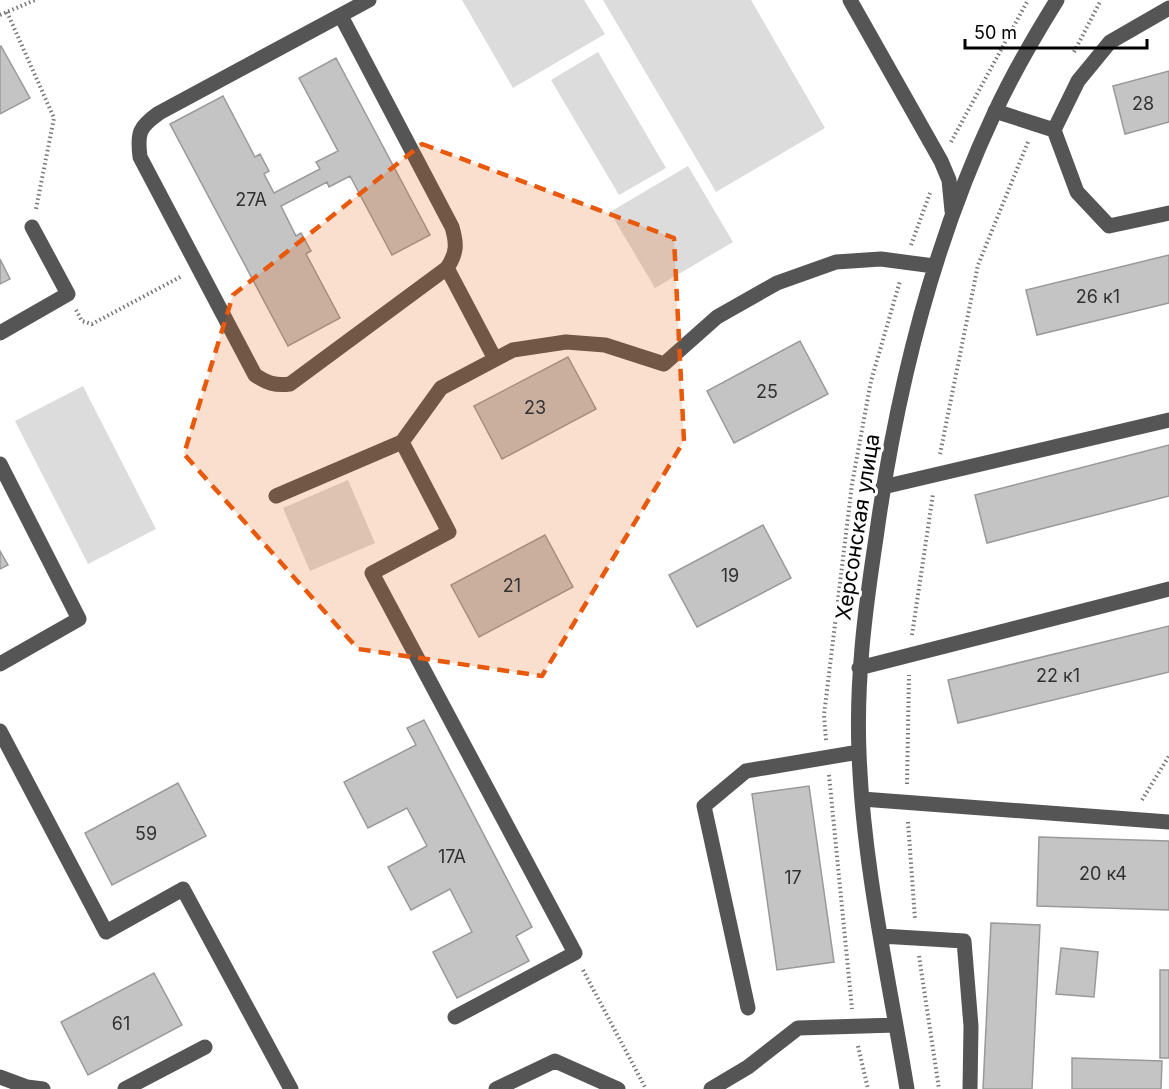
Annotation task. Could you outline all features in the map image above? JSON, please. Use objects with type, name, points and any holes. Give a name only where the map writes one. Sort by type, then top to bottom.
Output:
[{"type":"street","points":[[340,16],[452,227],[457,242],[455,256],[447,268],[290,384],[267,383],[255,375],[198,268],[140,157],[137,138],[144,123],[159,113],[369,0]]},
{"type":"street","points":[[850,0],[941,161],[949,180],[952,213]]},
{"type":"street","name":"Херсонская улица","points":[[908,1089],[881,936],[862,799],[859,752],[859,668],[883,487],[903,385],[934,266],[952,213],[995,111],[1057,0]]},
{"type":"street","points":[[1169,8],[1110,42],[1078,81],[1054,130],[1077,192],[1108,226],[1169,213]]},
{"type":"street","points":[[995,111],[1054,130]]},
{"type":"street","points":[[0,333],[68,294],[32,227]]},
{"type":"street","points":[[276,496],[402,442],[441,388],[513,350],[566,342],[605,345],[664,364],[717,317],[777,283],[836,262],[881,259],[934,266]]},
{"type":"street","points":[[447,268],[495,359]]},
{"type":"street","points":[[883,487],[1169,420]]},
{"type":"street","points":[[402,442],[449,532],[372,573],[575,953],[455,1017]]},
{"type":"street","points":[[0,464],[79,619],[0,664]]},
{"type":"street","points":[[859,668],[1169,589]]},
{"type":"street","points":[[1,736],[106,932],[183,889],[291,1089]]},
{"type":"street","points":[[748,1008],[704,806],[746,771],[859,752]]},
{"type":"street","points":[[862,799],[1169,822]]},
{"type":"street","points":[[881,936],[964,941],[971,1026],[970,1089]]},
{"type":"street","points":[[711,1089],[748,1067],[798,1028],[896,1026]]},
{"type":"street","points":[[125,1089],[205,1047]]},
{"type":"street","points":[[496,1089],[555,1061],[618,1089]]},
{"type":"street","points":[[0,1077],[27,1087],[43,1089]]},
{"type":"path","points":[[0,15],[35,0]]},
{"type":"path","points":[[1068,62],[1101,0]]},
{"type":"path","points":[[7,12],[54,118],[32,227]]},
{"type":"path","points":[[939,1089],[917,938],[906,802],[909,655],[936,474],[978,265],[1035,125]]},
{"type":"path","points":[[68,294],[82,321],[92,324],[198,268]]},
{"type":"path","points":[[1130,819],[1169,756]]},
{"type":"path","points":[[575,953],[646,1089]]},
{"type":"path","points":[[854,1027],[868,1089]]},
{"type":"highlighted area","points":[[422,144],[674,238],[684,441],[542,676],[358,649],[184,454],[233,295]]},
{"type":"shaded area","points":[[462,0],[584,0],[605,34],[513,88]]},
{"type":"shaded area","points":[[603,0],[751,0],[825,128],[716,192]]},
{"type":"shaded area","points":[[598,52],[666,168],[619,195],[551,80]]},
{"type":"shaded area","points":[[688,166],[733,242],[655,288],[610,212]]},
{"type":"shaded area","points":[[83,386],[156,529],[88,564],[15,421]]},
{"type":"shaded area","points":[[348,480],[375,543],[310,571],[283,508]]},
{"type":"building","points":[[0,47],[30,98],[0,114]]},
{"type":"building","points":[[336,58],[430,235],[392,255],[350,176],[329,187],[327,182],[281,206],[296,236],[301,233],[311,251],[306,254],[340,318],[288,346],[170,124],[223,96],[255,157],[260,154],[269,171],[264,174],[274,193],[320,169],[316,162],[338,151],[299,78]]},
{"type":"building","points":[[1169,71],[1169,122],[1125,134],[1113,86]]},
{"type":"building","points":[[1169,255],[1169,303],[1037,335],[1026,290]]},
{"type":"building","points":[[0,259],[10,279],[0,284]]},
{"type":"building","points":[[800,341],[828,394],[734,443],[707,391]]},
{"type":"building","points":[[568,357],[596,409],[502,459],[474,406]]},
{"type":"building","points":[[1169,445],[1169,496],[987,543],[975,495]]},
{"type":"building","points":[[763,525],[791,578],[697,627],[669,575]]},
{"type":"building","points":[[545,535],[573,587],[479,637],[451,585]]},
{"type":"building","points":[[0,551],[8,565],[0,569]]},
{"type":"building","points":[[1169,626],[1169,672],[958,723],[948,680]]},
{"type":"building","points":[[424,720],[532,927],[516,936],[529,961],[457,998],[433,952],[472,932],[450,889],[411,910],[388,867],[427,846],[407,808],[368,828],[344,782],[416,745],[407,728]]},
{"type":"building","points":[[178,783],[206,836],[112,885],[85,833]]},
{"type":"building","points":[[809,786],[834,962],[777,970],[752,794]]},
{"type":"building","points":[[1039,837],[1169,841],[1169,910],[1037,906]]},
{"type":"building","points":[[991,923],[1040,925],[1032,1089],[983,1089]]},
{"type":"building","points":[[1061,948],[1098,952],[1094,997],[1056,994]]},
{"type":"building","points":[[1160,970],[1169,970],[1169,1058],[1160,1058]]},
{"type":"building","points":[[154,973],[182,1025],[88,1075],[61,1022]]},
{"type":"building","points":[[1072,1058],[1162,1061],[1161,1089],[1072,1089]]}]
